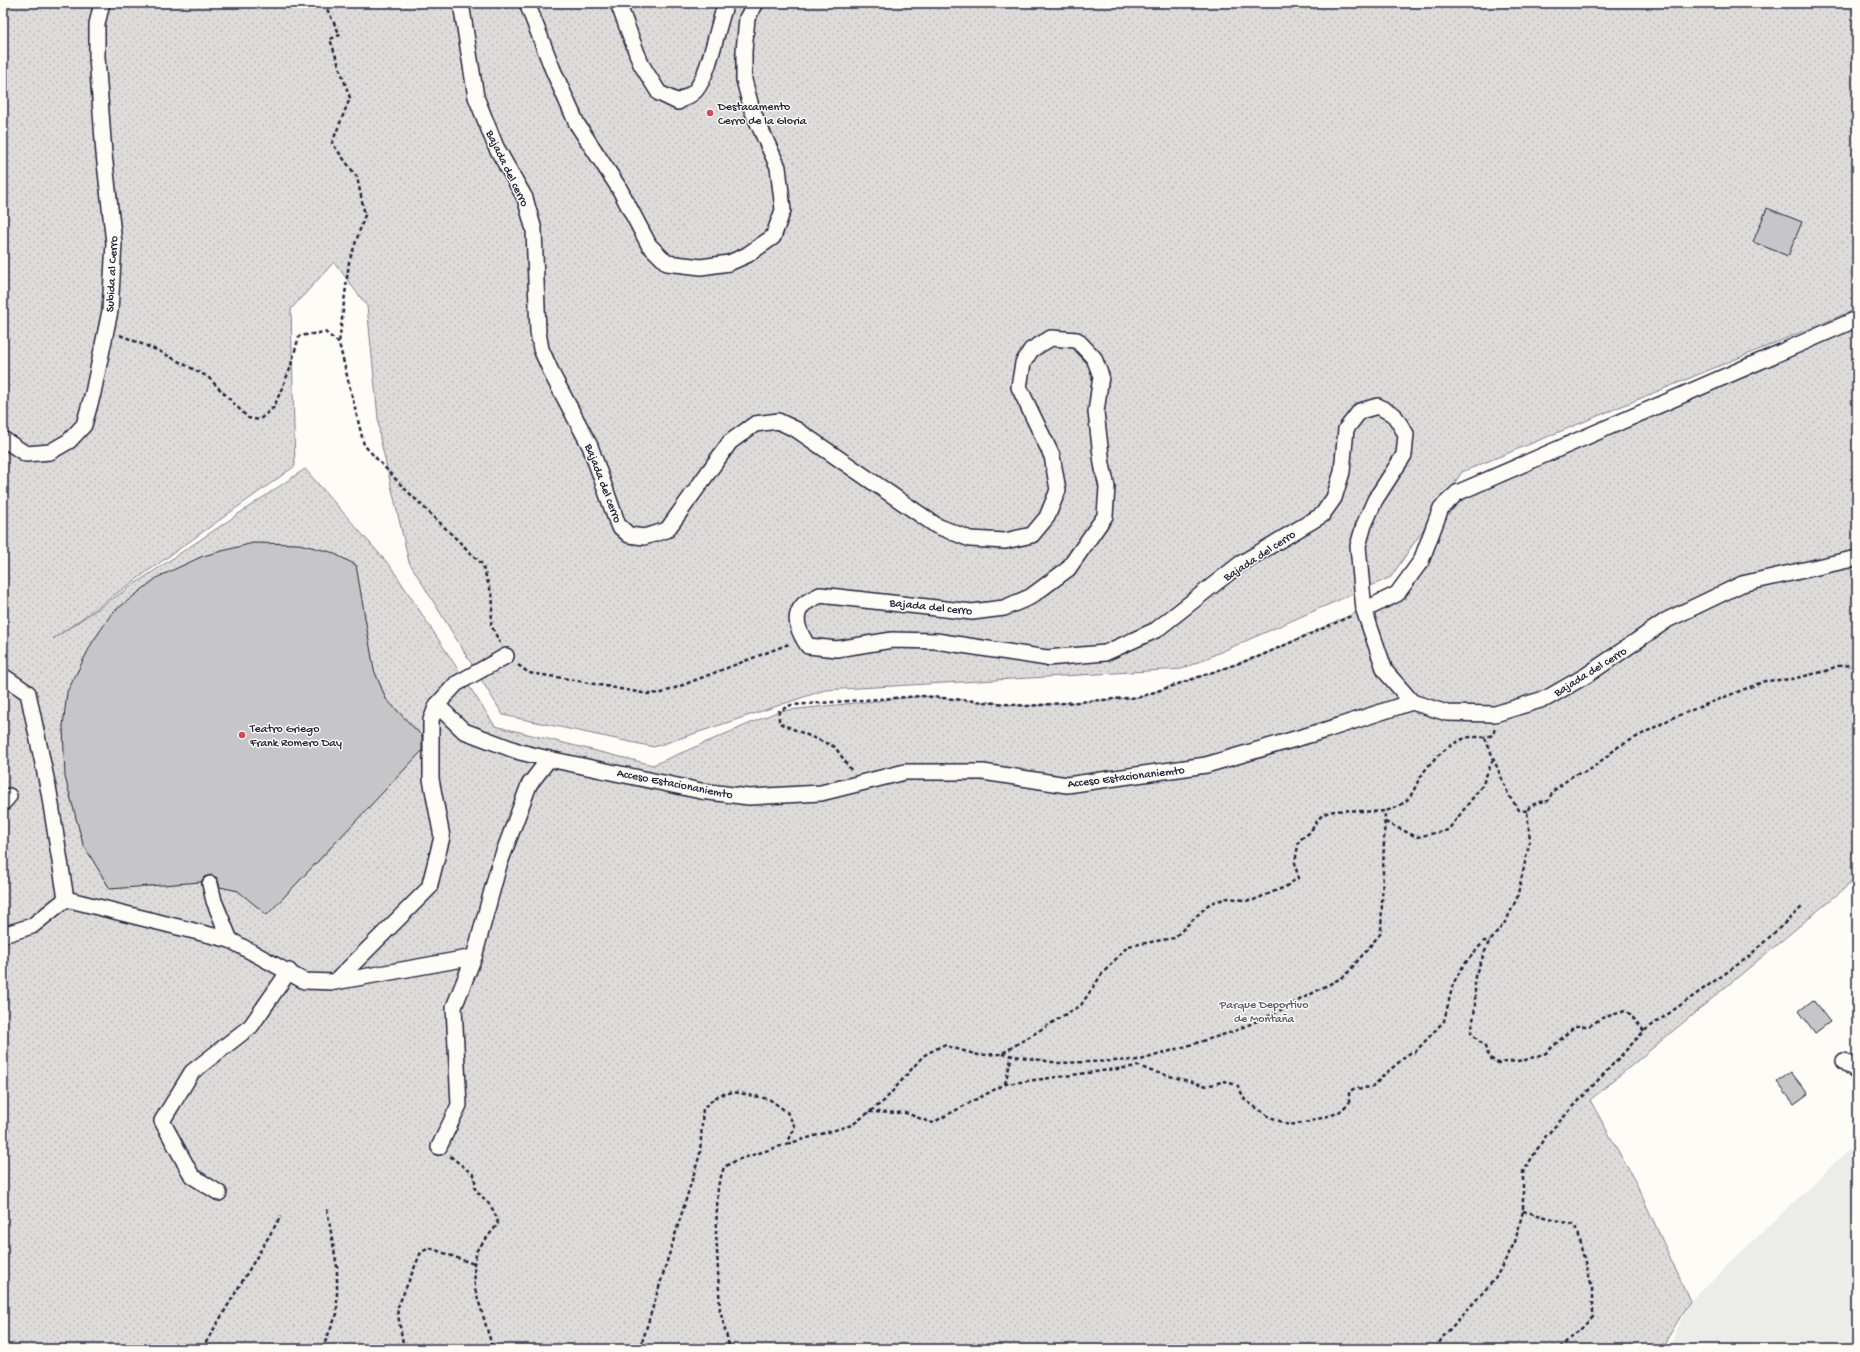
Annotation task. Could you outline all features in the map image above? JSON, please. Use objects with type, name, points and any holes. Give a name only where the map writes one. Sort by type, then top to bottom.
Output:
[{"type":"street","name":"Subida al Cerro","points":[[3,440],[26,454],[50,452],[69,441],[84,425],[93,393],[110,311],[114,243],[104,154],[97,57],[97,24],[102,3]]},
{"type":"street","name":"Bajada del cerro","points":[[461,3],[476,97],[496,147],[525,198],[534,230],[538,332],[541,349],[553,376],[590,446],[618,525],[629,535],[644,537],[667,530],[730,442],[755,424],[778,421],[797,430],[937,526],[970,539],[1005,541],[1032,534],[1047,517],[1058,490],[1052,456],[1019,387],[1023,363],[1031,350],[1051,338],[1077,340],[1094,358],[1101,376],[1096,412],[1102,464],[1108,487],[1105,516],[1068,569],[1030,597],[1004,608],[972,612],[820,595],[803,605],[796,619],[799,633],[808,646],[837,649],[900,640],[936,641],[1047,658],[1105,653],[1156,630],[1240,564],[1322,515],[1334,498],[1342,472],[1346,429],[1360,411],[1378,406],[1394,415],[1406,434],[1404,455],[1375,500],[1364,525],[1358,546],[1364,610],[1385,671],[1412,702],[1447,713],[1495,714],[1547,698],[1587,675],[1667,620],[1742,584],[1857,558]]},
{"type":"street","points":[[527,3],[553,70],[577,124],[619,188],[649,245],[667,263],[701,267],[729,263],[747,254],[773,237],[783,210],[778,167],[752,110],[744,80],[744,51],[747,18],[756,3]]},
{"type":"street","points":[[618,3],[640,64],[658,93],[678,102],[696,91],[705,76],[726,3]]},
{"type":"street","points":[[1364,610],[1398,594],[1421,560],[1441,508],[1457,493],[1857,319]]},
{"type":"street","points":[[335,982],[429,888],[442,837],[431,779],[431,720],[436,706],[456,684],[506,656]]},
{"type":"street","points":[[3,676],[28,693],[50,792],[66,899]]},
{"type":"street","name":"Acceso Estacionaniemto","points":[[436,706],[464,731],[520,752],[701,791],[749,797],[821,793],[905,772],[975,772],[1067,785],[1206,765],[1326,730],[1412,702]]},
{"type":"street","points":[[438,1147],[459,1105],[454,1007],[474,957],[499,865],[529,785],[549,759]]},
{"type":"street","points":[[210,884],[214,901],[230,940]]},
{"type":"street","points":[[3,935],[32,926],[66,899]]},
{"type":"street","points":[[66,899],[230,940],[289,971],[304,981],[335,982],[474,957]]},
{"type":"street","points":[[219,1193],[192,1176],[162,1120],[192,1072],[252,1026],[289,971]]},
{"type":"street","points":[[1844,1061],[1857,1072]]},
{"type":"path","points":[[324,3],[340,35],[330,38],[350,98],[332,143],[357,177],[365,216],[349,262],[339,343],[364,445],[401,485],[482,564],[493,598],[491,625],[506,656],[529,673],[647,694],[662,693],[803,639]]},
{"type":"path","points":[[106,329],[161,352],[208,377],[248,418],[259,420],[274,407],[290,369],[299,336],[326,332],[339,343]]},
{"type":"path","points":[[859,784],[836,747],[779,723],[779,711],[791,706],[922,696],[1027,706],[1140,697],[1260,656],[1364,610]]},
{"type":"path","points":[[1644,1031],[1630,1014],[1625,1011],[1602,1018],[1589,1026],[1575,1026],[1546,1053],[1525,1060],[1498,1063],[1490,1058],[1485,1047],[1471,1033],[1475,1008],[1475,976],[1490,941],[1506,921],[1517,898],[1530,840],[1527,811],[1530,806],[1539,802],[1548,801],[1553,791],[1575,774],[1583,773],[1591,769],[1618,747],[1672,718],[1765,681],[1792,679],[1826,671],[1838,666],[1854,665],[1857,663]]},
{"type":"path","points":[[1001,1054],[1081,1005],[1102,974],[1128,946],[1174,938],[1210,903],[1228,898],[1251,901],[1285,887],[1298,878],[1295,862],[1299,840],[1309,833],[1323,815],[1346,809],[1375,812],[1385,811],[1397,806],[1411,797],[1421,775],[1441,753],[1464,738],[1485,738],[1493,735],[1495,732],[1495,714]]},
{"type":"path","points":[[1485,738],[1509,796],[1519,810],[1527,811]]},
{"type":"path","points":[[1385,822],[1417,837],[1448,830],[1482,786],[1493,759]]},
{"type":"path","points":[[730,1349],[720,1310],[716,1232],[718,1186],[724,1167],[737,1160],[852,1125],[884,1100],[923,1056],[943,1045],[978,1055],[1001,1054],[1059,1063],[1141,1060],[1232,1032],[1273,1014],[1346,976],[1381,933],[1385,811]]},
{"type":"path","points":[[1436,1349],[1442,1338],[1495,1279],[1515,1242],[1523,1211],[1523,1172],[1545,1137],[1644,1031],[1747,958],[1802,907]]},
{"type":"path","points":[[869,1112],[906,1113],[932,1123],[1005,1084],[1139,1066],[1150,1071],[1207,1086],[1225,1081],[1238,1086],[1245,1100],[1268,1116],[1289,1125],[1308,1122],[1338,1113],[1348,1103],[1349,1092],[1353,1089],[1373,1087],[1384,1074],[1410,1053],[1415,1052],[1444,1021],[1453,984],[1463,966],[1484,941],[1490,941]]},
{"type":"path","points":[[1005,1084],[1012,1056]]},
{"type":"path","points":[[1139,1066],[1141,1060]]},
{"type":"path","points":[[640,1349],[700,1154],[703,1108],[719,1094],[734,1092],[769,1099],[787,1112],[795,1126],[787,1144]]},
{"type":"path","points":[[438,1147],[475,1176],[475,1190],[491,1205],[496,1216],[498,1224],[476,1250],[474,1264],[475,1289],[493,1349]]},
{"type":"path","points":[[322,1349],[337,1314],[337,1267],[327,1209]]},
{"type":"path","points":[[1523,1211],[1575,1225],[1592,1288],[1592,1316],[1559,1349]]},
{"type":"path","points":[[202,1349],[281,1216]]},
{"type":"path","points":[[404,1349],[397,1309],[421,1252],[430,1248],[474,1264]]},
{"type":"shaded area","points":[[1857,1142],[1857,1349],[1668,1349],[1690,1301]]},
{"type":"green space","name":"Parque Deportivo de Montaña","points":[[3,3],[1857,3],[1857,309],[1462,472],[1391,577],[1182,669],[825,690],[654,747],[503,715],[409,562],[380,438],[367,306],[334,262],[291,309],[295,466],[53,639],[305,469],[391,567],[495,726],[653,765],[779,711],[922,696],[1027,706],[1140,697],[1260,656],[1397,594],[1457,493],[1857,316],[1857,878],[1590,1100],[1637,1185],[1690,1301],[1661,1349],[3,1349]]},
{"type":"building","points":[[1767,208],[1802,222],[1788,256],[1753,242]]},
{"type":"building","name":"Teatro Griego Frank Romero Day","points":[[253,543],[299,544],[331,552],[356,565],[374,670],[386,699],[422,736],[422,751],[267,915],[238,891],[220,887],[217,878],[212,875],[204,877],[201,882],[110,889],[83,844],[65,777],[63,726],[67,692],[92,643],[112,613],[158,577],[203,556]]},
{"type":"building","points":[[1813,1000],[1830,1022],[1815,1033],[1799,1011]]},
{"type":"building","points":[[1791,1072],[1808,1094],[1794,1104],[1777,1082]]},
{"type":"place","name":"Destacamento Cerro de la Gloria","points":[[710,113]]},
{"type":"place","name":"Teatro Griego Frank Romero Day","points":[[242,735]]}]
